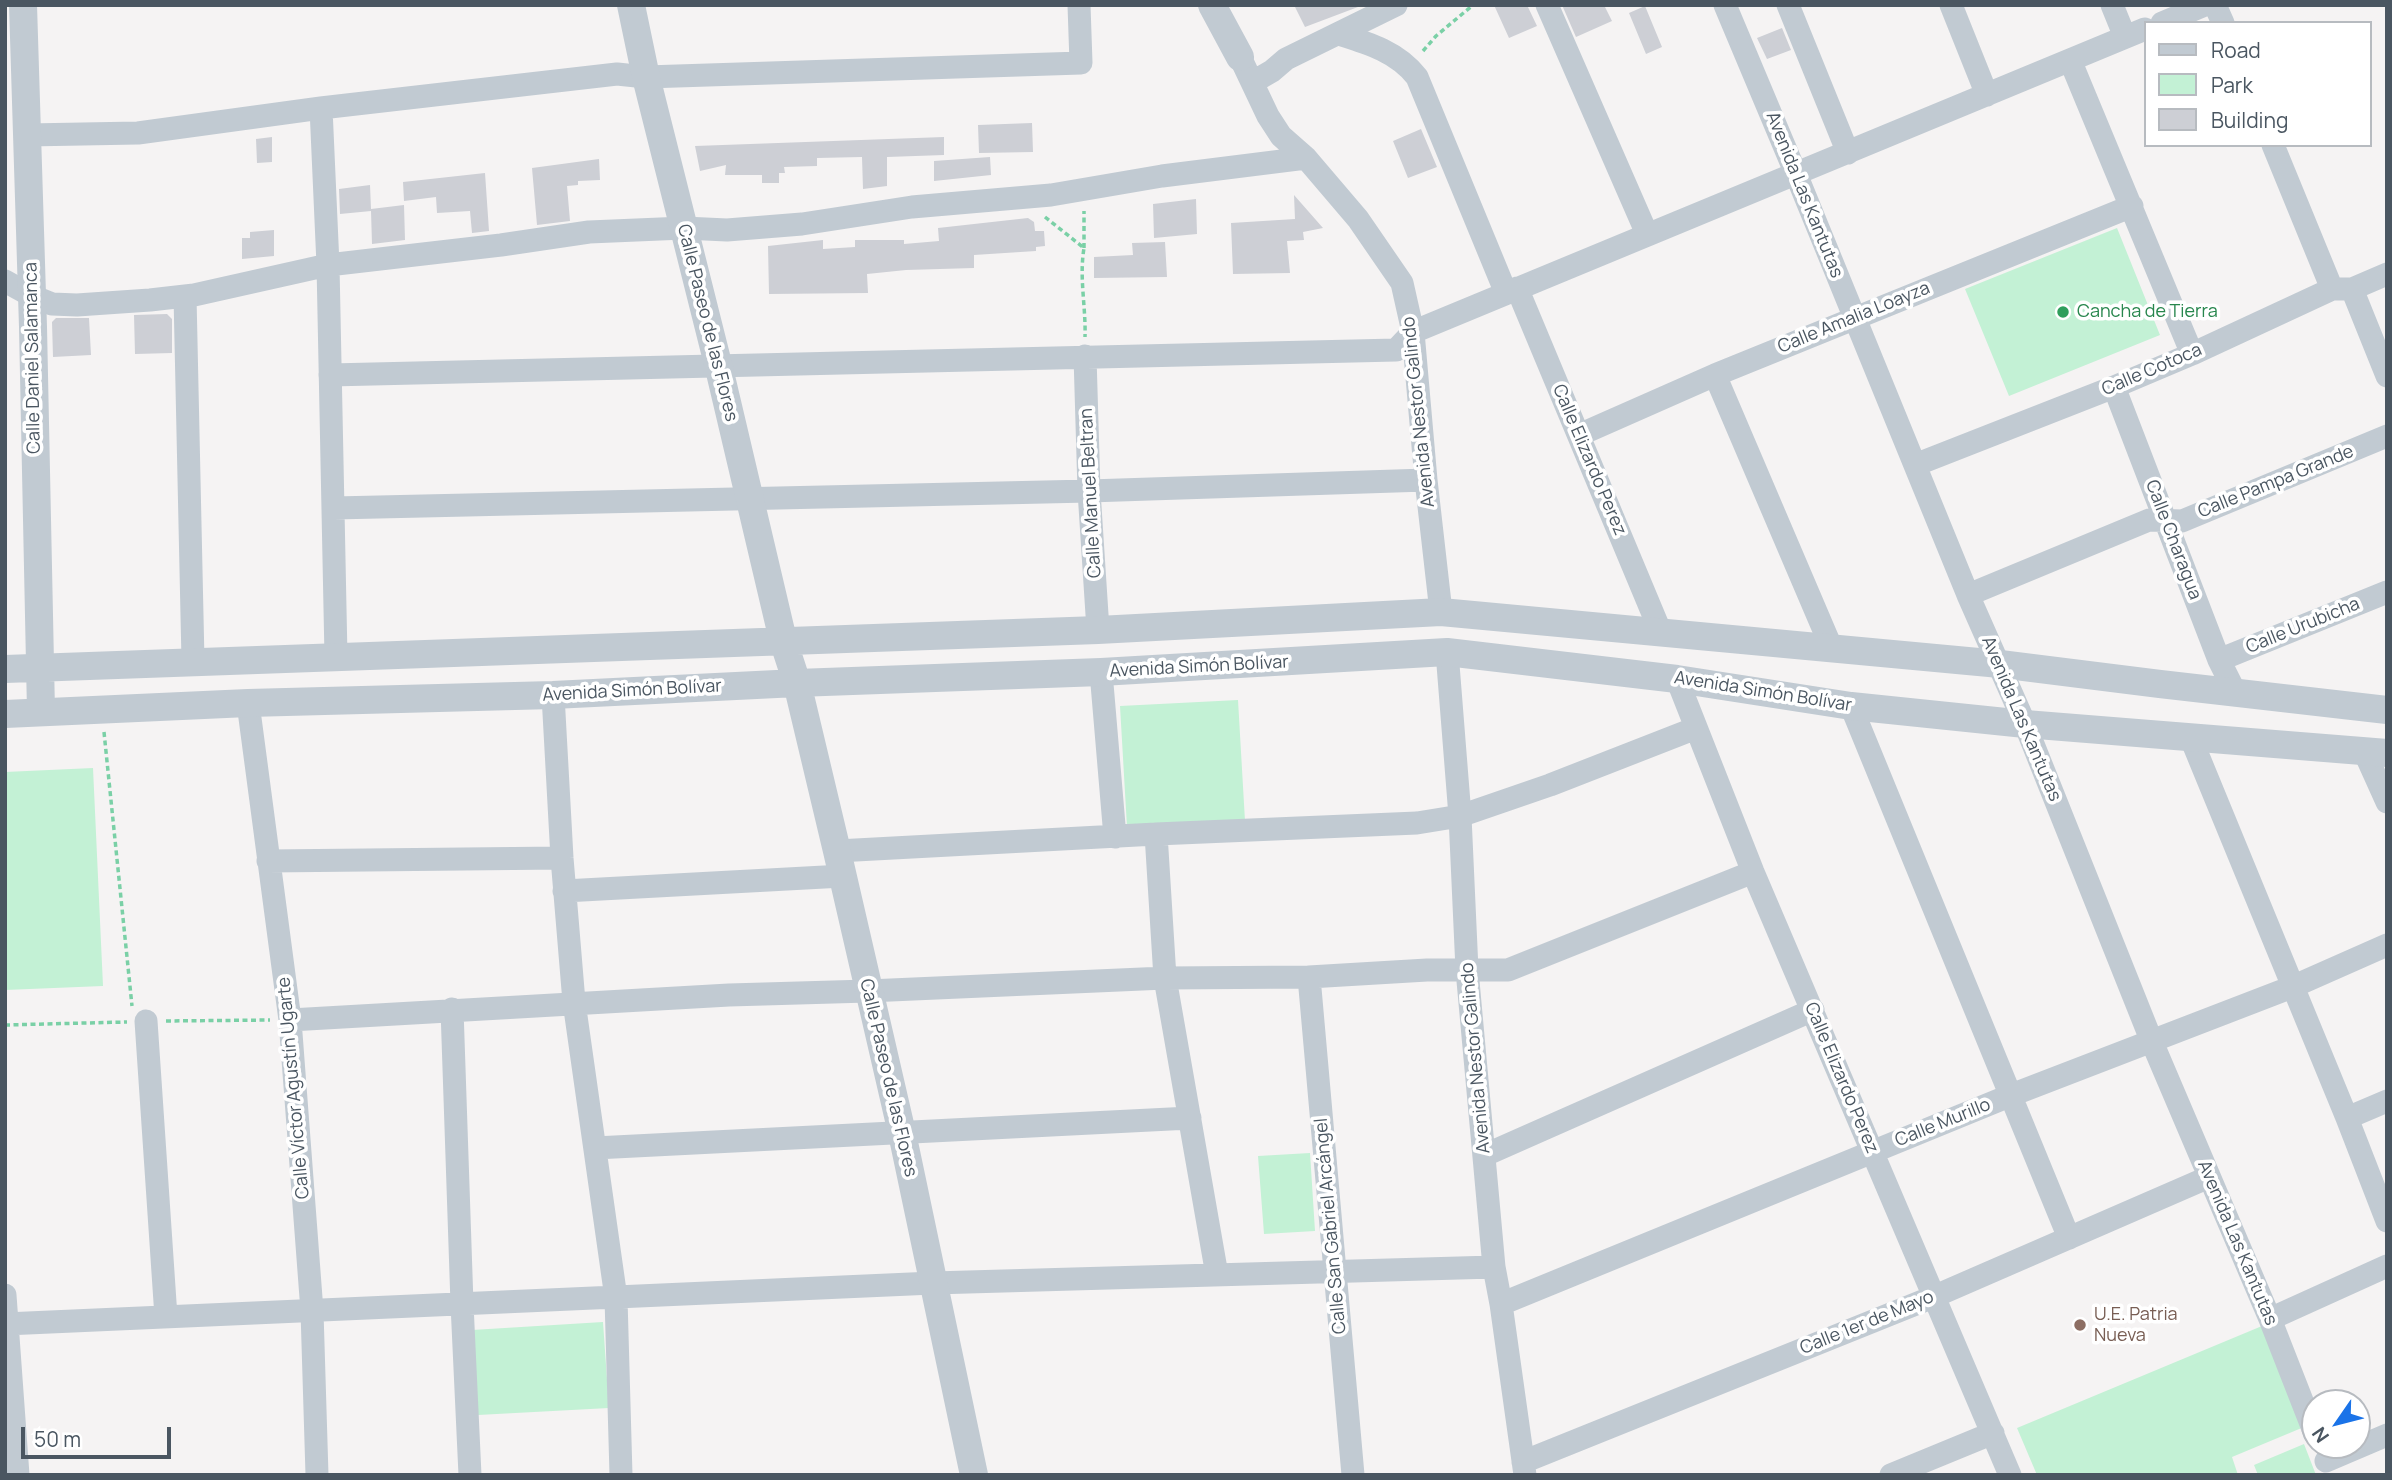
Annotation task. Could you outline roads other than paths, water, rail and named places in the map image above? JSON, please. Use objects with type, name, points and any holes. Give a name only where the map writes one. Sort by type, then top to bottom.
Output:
[{"type":"street","name":"Calle Daniel Salamanca","points":[[23,5],[41,711]]},
{"type":"street","name":"Calle Paseo de las Flores","points":[[631,5],[646,77],[718,364],[783,640],[797,683],[840,863],[902,1133],[974,1475]]},
{"type":"street","points":[[27,135],[138,132],[617,74],[646,77],[1081,63],[1079,5]]},
{"type":"street","points":[[1212,5],[1240,57]]},
{"type":"street","points":[[1547,5],[1647,234]]},
{"type":"street","name":"Avenida Las Kantutas","points":[[1725,5],[1968,595],[2025,724],[2152,1042],[2301,1398]]},
{"type":"street","points":[[1787,5],[1848,153]]},
{"type":"street","points":[[1951,5],[1987,95]]},
{"type":"street","points":[[330,375],[1396,350],[1413,331],[2135,33],[2112,5]]},
{"type":"street","points":[[2167,21],[2205,5]]},
{"type":"street","points":[[1253,82],[1286,59],[1390,6]]},
{"type":"street","name":"Calle Elizardo Perez","points":[[1339,34],[1380,49],[1409,67],[1417,77],[1579,435],[1661,632]]},
{"type":"street","name":"Avenida Nestor Galindo","points":[[1240,57],[1268,116],[1281,136],[1306,158],[1358,219],[1402,283],[1413,331],[1441,612]]},
{"type":"street","points":[[2070,60],[2192,354]]},
{"type":"street","points":[[321,108],[328,265],[336,657]]},
{"type":"street","points":[[2274,147],[2387,376]]},
{"type":"street","points":[[5,281],[52,304],[77,305],[185,296],[328,265],[589,232],[762,228],[912,207],[1051,195],[1162,176],[1306,158]]},
{"type":"street","name":"Calle Amalia Loayza","points":[[1579,435],[1716,375],[2132,206]]},
{"type":"street","name":"Calle Cotoca","points":[[1915,465],[2114,387],[2342,289],[2387,274]]},
{"type":"street","points":[[185,296],[193,661]]},
{"type":"street","name":"Calle Manuel Beltran","points":[[1085,356],[1089,491],[1098,630]]},
{"type":"street","points":[[1716,375],[1832,649]]},
{"type":"street","name":"Calle Charagua","points":[[2114,387],[2220,660],[2235,692]]},
{"type":"street","name":"Calle Pampa Grande","points":[[1968,595],[2149,520],[2182,521],[2387,436]]},
{"type":"street","points":[[334,508],[1089,491],[1426,480]]},
{"type":"street","name":"Calle Urubicha","points":[[2220,660],[2387,592]]},
{"type":"street","points":[[5,669],[1098,630],[1441,612],[2000,664],[2387,710]]},
{"type":"street","points":[[1441,612],[1447,652]]},
{"type":"street","name":"Avenida Nestor Galindo","points":[[1447,652],[1461,816],[1467,970],[1494,1266],[1502,1304],[1524,1468]]},
{"type":"street","name":"Avenida Simón Bolívar","points":[[5,714],[1101,672],[1447,652],[1677,679],[1851,706],[2025,724],[2376,752]]},
{"type":"street","points":[[1101,672],[1115,837]]},
{"type":"street","name":"Calle Elizardo Perez","points":[[1677,679],[1753,872],[2010,1475]]},
{"type":"street","points":[[554,695],[564,891],[574,1002],[616,1298],[621,1475]]},
{"type":"street","name":"Calle Víctor Agustín Ugarte","points":[[248,703],[290,1020],[312,1311],[317,1475]]},
{"type":"street","points":[[1851,706],[2069,1238]]},
{"type":"street","points":[[564,891],[1115,837],[1417,823],[1461,816],[1550,785],[1696,728]]},
{"type":"street","points":[[2190,736],[2387,1221]]},
{"type":"street","points":[[2376,752],[2387,802]]},
{"type":"street","points":[[1156,834],[1165,978],[1217,1275]]},
{"type":"street","points":[[268,861],[562,858]]},
{"type":"street","points":[[290,1020],[729,995],[868,992],[1165,978],[1309,977],[1427,970],[1508,970],[1753,872]]},
{"type":"street","name":"Calle Murillo","points":[[1502,1304],[2009,1096],[2292,987],[2387,945]]},
{"type":"street","name":"Calle San Gabriel Arcángel","points":[[1309,977],[1353,1475]]},
{"type":"street","points":[[452,1009],[470,1475]]},
{"type":"street","points":[[1485,1154],[1813,1010]]},
{"type":"street","points":[[139,1014],[166,1317]]},
{"type":"street","points":[[2347,1118],[2387,1101]]},
{"type":"street","points":[[595,1148],[1190,1118]]},
{"type":"street","name":"Calle 1er de Mayo","points":[[1524,1468],[1933,1297],[2208,1177]]},
{"type":"street","points":[[6,1324],[933,1283],[1494,1266]]},
{"type":"street","points":[[2270,1319],[2387,1266]]},
{"type":"street","points":[[5,1295],[18,1475]]},
{"type":"street","points":[[1891,1475],[1993,1433]]},
{"type":"street","points":[[2325,1460],[2387,1435]]},
{"type":"place","name":"Cancha de Tierra","points":[[2063,312]]},
{"type":"place","name":"U.E. Patria Nueva","points":[[2080,1325]]}]
